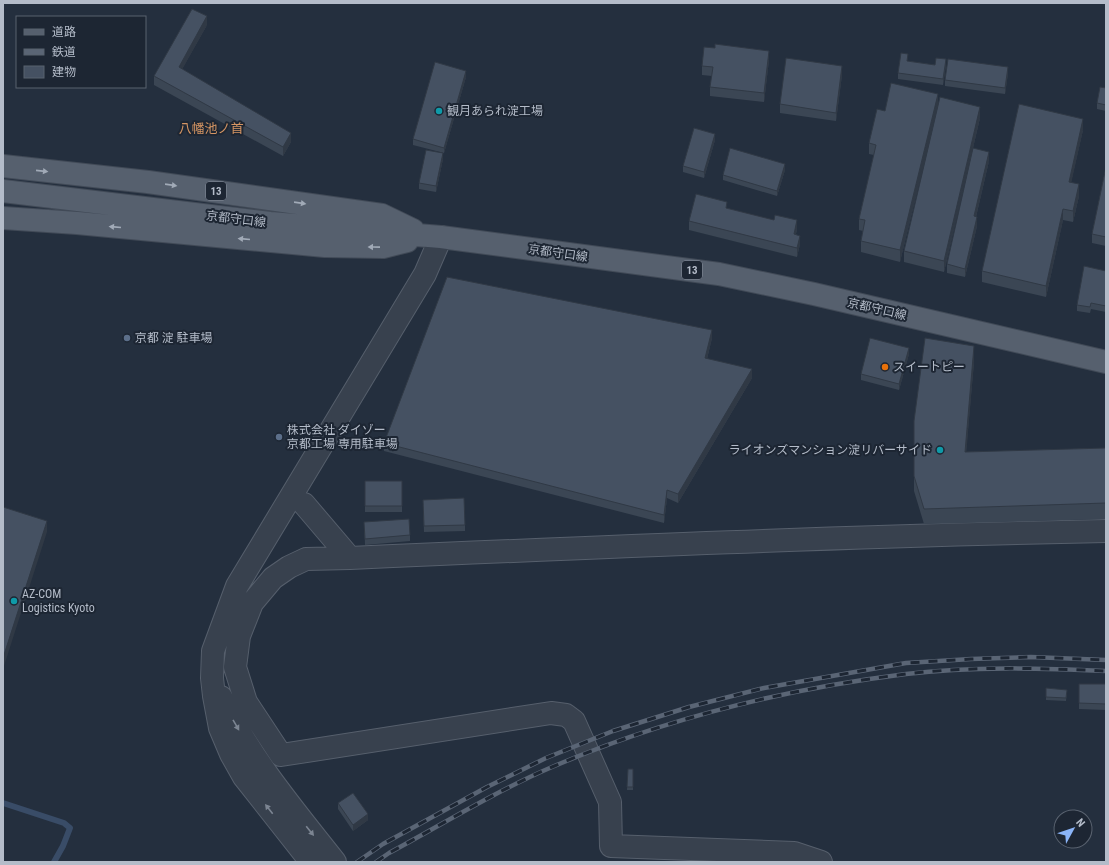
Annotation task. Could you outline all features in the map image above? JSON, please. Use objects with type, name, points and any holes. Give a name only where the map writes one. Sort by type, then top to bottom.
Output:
[{"type":"main road","name":"13","points":[[3,166],[148,182],[382,215],[433,236]]},
{"type":"main road","name":"京都守口線","points":[[3,191],[270,223],[433,236],[719,274],[814,294],[1106,362]]},
{"type":"main road","name":"13","points":[[3,218],[77,223],[325,246],[383,247],[433,236]]},
{"type":"street","points":[[311,862],[244,777],[230,754],[220,728],[214,696],[212,678],[213,651],[237,586],[425,274],[433,236]]},
{"type":"street","points":[[304,504],[350,558]]},
{"type":"street","points":[[821,862],[794,853],[611,846],[610,802],[574,721],[566,715],[551,713],[281,755],[246,702],[235,667],[239,636],[252,603],[273,578],[289,567],[306,560],[730,542],[1106,531]]},
{"type":"street","points":[[212,678],[224,703],[249,747],[290,806],[335,862]]},
{"type":"building","points":[[192,9],[207,16],[179,67],[291,133],[283,147],[154,76]]},
{"type":"building","points":[[715,44],[769,51],[764,93],[710,87],[713,67],[702,66],[704,47],[715,48]]},
{"type":"building","points":[[901,53],[908,54],[907,61],[935,65],[936,58],[946,59],[943,79],[898,73]]},
{"type":"building","points":[[786,58],[842,66],[836,113],[780,104]]},
{"type":"building","points":[[948,59],[1008,67],[1005,88],[945,80]]},
{"type":"building","name":"観月あられ淀工場","points":[[435,62],[466,71],[444,148],[413,139]]},
{"type":"building","points":[[891,83],[938,94],[900,250],[861,241],[865,220],[859,219],[876,145],[869,143],[877,109],[885,111]]},
{"type":"building","points":[[1100,87],[1106,88],[1106,105],[1097,103]]},
{"type":"building","points":[[940,97],[980,107],[944,261],[904,251]]},
{"type":"building","points":[[1019,104],[1083,119],[1069,182],[1079,184],[1073,211],[1063,209],[1046,286],[982,271]]},
{"type":"building","points":[[694,128],[715,134],[704,172],[683,166]]},
{"type":"building","points":[[730,148],[785,164],[777,191],[723,175]]},
{"type":"building","points":[[973,148],[989,152],[974,216],[977,217],[965,269],[947,264]]},
{"type":"building","points":[[426,150],[443,153],[436,186],[419,183]]},
{"type":"building","points":[[1106,167],[1106,237],[1092,234]]},
{"type":"building","points":[[696,194],[727,202],[726,208],[774,220],[775,215],[797,220],[794,234],[800,236],[797,248],[689,221]]},
{"type":"building","points":[[1084,266],[1106,271],[1106,306],[1091,303],[1090,307],[1077,305]]},
{"type":"building","points":[[447,277],[712,330],[705,358],[752,369],[678,494],[667,490],[664,515],[384,443]]},
{"type":"building","name":"スイートピー","points":[[870,338],[909,348],[899,384],[861,374]]},
{"type":"building","name":"ライオンズマンション淀リバーサイド","points":[[925,338],[974,346],[965,452],[1106,448],[1106,503],[924,509],[914,476],[914,421]]},
{"type":"building","points":[[365,481],[402,481],[402,506],[365,506]]},
{"type":"building","points":[[464,498],[465,525],[424,526],[423,500]]},
{"type":"building","name":"AZ-COM Logistics Kyoto","points":[[3,507],[47,521],[3,658]]},
{"type":"building","points":[[409,519],[410,535],[365,539],[364,522]]},
{"type":"building","points":[[1079,684],[1106,684],[1106,704],[1079,703]]},
{"type":"building","points":[[1046,688],[1067,690],[1066,698],[1046,697]]},
{"type":"building","points":[[628,769],[633,769],[633,787],[627,787]]},
{"type":"building","points":[[353,793],[368,814],[353,825],[338,803]]},
{"type":"waterway","points":[[3,803],[64,823],[70,828],[63,846],[54,862]]},
{"type":"railway","points":[[357,862],[383,844],[487,787],[546,758],[613,731],[689,707],[764,688],[906,663],[1031,657],[1106,660]]},
{"type":"railway","points":[[376,862],[389,853],[531,776],[638,734],[681,720],[726,708],[815,688],[861,680],[931,671],[1006,668],[1106,671]]},
{"type":"place","name":"観月あられ淀工場","points":[[439,111]]},
{"type":"place","name":"京都 淀 駐車場","points":[[127,338]]},
{"type":"place","name":"スイートピー","points":[[885,367]]},
{"type":"place","name":"株式会社 ダイゾー 京都工場 専用駐車場","points":[[279,437]]},
{"type":"place","name":"ライオンズマンション淀リバーサイド","points":[[940,450]]},
{"type":"place","name":"AZ-COM Logistics Kyoto","points":[[14,601]]},
{"type":"district","name":"八幡池ノ首","points":[[211,128]]}]
